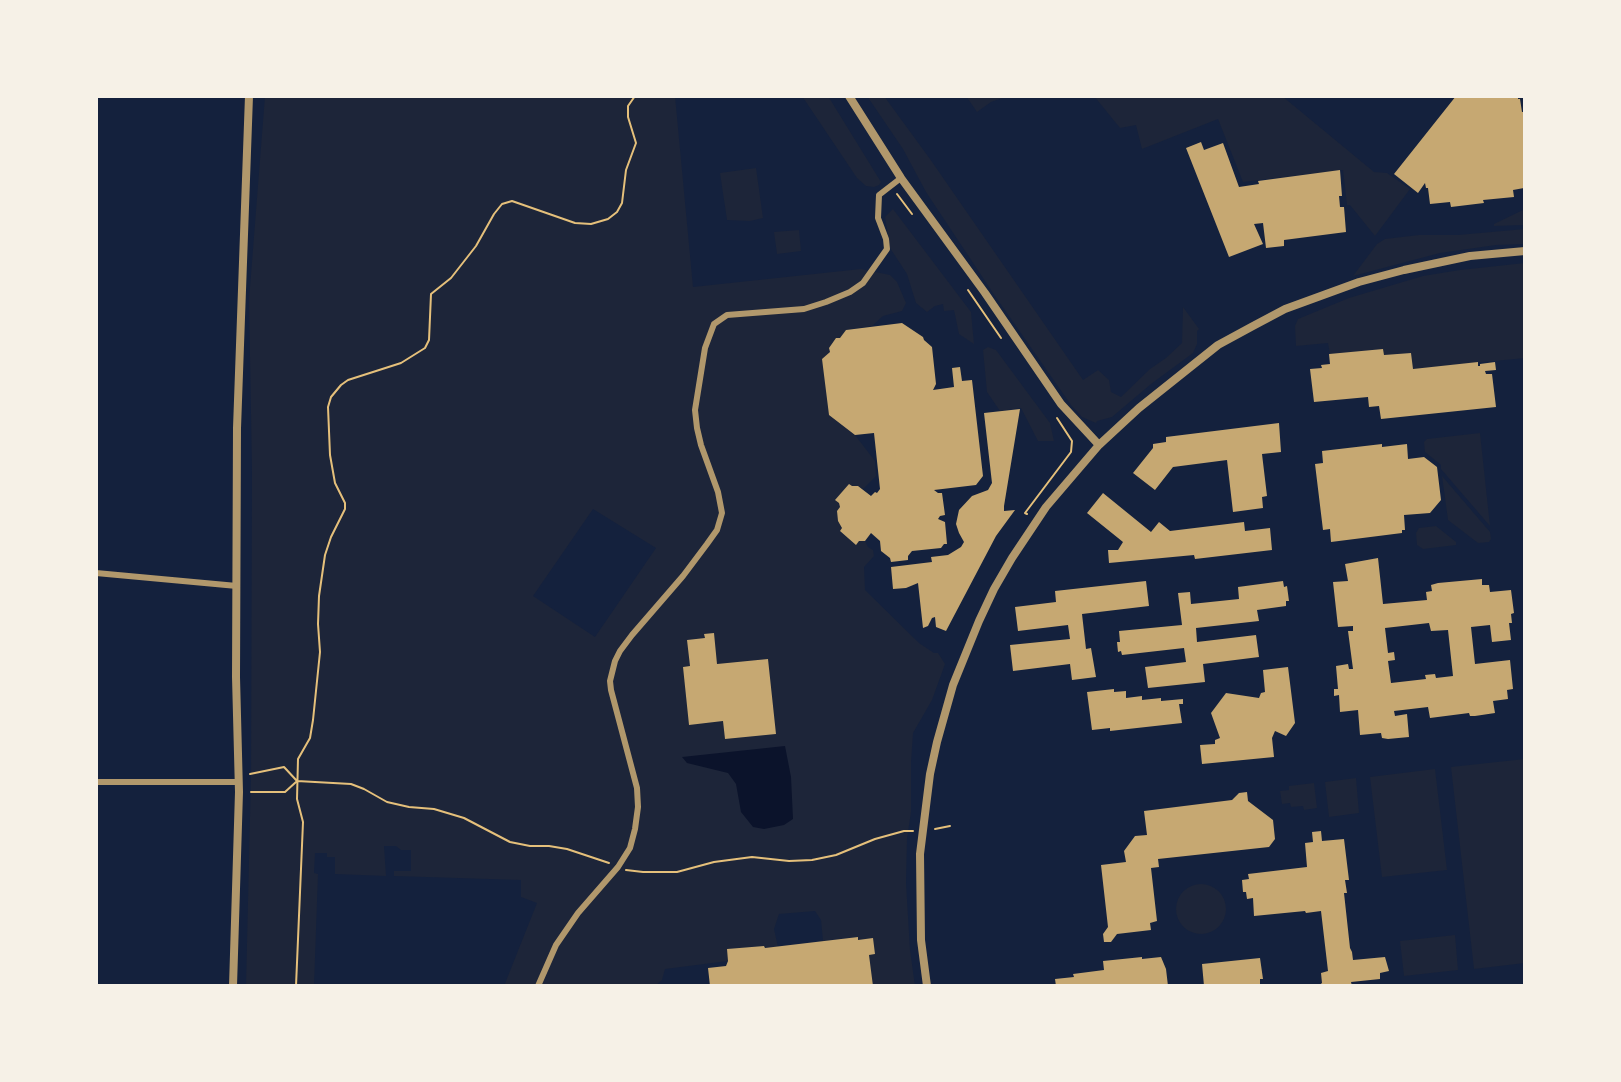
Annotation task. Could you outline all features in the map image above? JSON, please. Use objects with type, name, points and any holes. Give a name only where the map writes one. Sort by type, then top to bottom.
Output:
[{"type":"street","points":[[233,986],[239,792],[237,428],[249,96]]},
{"type":"street","points":[[849,96],[901,178],[1061,404],[1099,445]]},
{"type":"street","points":[[538,986],[556,945],[578,913],[618,867],[630,848],[635,829],[637,788],[611,690],[615,661],[632,635],[707,544],[717,530],[722,513],[699,437],[695,410],[705,348],[714,324],[727,315],[804,309],[850,292],[863,283],[887,249],[878,218],[879,195],[901,178]]},
{"type":"street","points":[[927,986],[919,889],[921,842],[930,774],[953,685],[968,646],[994,589],[1046,507],[1099,445],[1156,394],[1218,345],[1285,309],[1359,282],[1404,270],[1470,256],[1525,251]]},
{"type":"street","points":[[96,573],[237,586]]},
{"type":"street","points":[[96,782],[239,778]]},
{"type":"path","points":[[296,986],[303,822],[297,799],[298,759],[310,738],[313,720],[320,652],[319,596],[325,555],[345,509],[331,464],[328,407],[331,397],[348,380],[401,363],[425,348],[429,340],[431,294],[451,278],[476,246],[502,204],[512,201],[575,223],[591,224],[608,219],[617,212],[622,203],[626,170],[636,143],[628,117],[628,106],[635,96]]},
{"type":"path","points":[[897,194],[914,216]]},
{"type":"path","points":[[968,291],[1004,342]]},
{"type":"path","points":[[1028,515],[1025,513],[1071,452],[1072,441],[1058,418]]},
{"type":"path","points":[[239,778],[284,767],[297,781]]},
{"type":"path","points":[[239,792],[285,792],[297,781]]},
{"type":"shaded area","points":[[265,96],[675,96],[693,287],[861,269],[890,275],[897,282],[906,303],[902,311],[883,316],[872,326],[846,330],[822,360],[829,415],[855,435],[875,461],[876,476],[863,489],[852,486],[839,503],[840,532],[856,544],[865,541],[873,550],[874,556],[864,567],[865,590],[919,643],[938,653],[945,664],[932,700],[913,733],[906,883],[915,986],[873,986],[869,955],[875,954],[873,939],[858,940],[857,937],[823,941],[821,920],[815,911],[779,914],[774,929],[778,947],[728,949],[728,961],[665,969],[662,980],[655,986],[504,986],[537,903],[521,897],[521,880],[394,876],[394,871],[411,871],[411,850],[384,846],[386,876],[335,874],[335,857],[315,853],[314,873],[318,874],[314,986],[246,986],[251,775],[249,300]],"holes":[[[593,509],[656,548],[595,637],[533,596]],[[705,634],[714,634],[717,664],[768,659],[776,734],[725,739],[723,721],[689,725],[683,667],[690,666],[687,640],[705,638]]]},
{"type":"shaded area","points":[[802,96],[828,96],[881,182],[879,185],[866,186],[857,178]]},
{"type":"shaded area","points":[[867,96],[884,96],[1083,380],[1098,370],[1109,380],[1111,392],[1121,397],[1182,343],[1183,307],[1199,329],[1193,353],[1112,417],[1096,423],[1082,417],[993,293]]},
{"type":"shaded area","points":[[966,96],[1001,96],[1002,98],[977,112]]},
{"type":"shaded area","points":[[1094,96],[1282,96],[1374,172],[1387,173],[1410,189],[1375,236],[1347,205],[1343,170],[1243,182],[1218,119],[1142,149],[1136,125],[1120,128]]},
{"type":"shaded area","points":[[756,168],[763,218],[727,220],[720,173]]},
{"type":"shaded area","points":[[893,209],[971,312],[974,344],[959,334],[954,310],[944,311],[943,304],[927,312],[916,303],[907,274],[890,248],[885,217]]},
{"type":"shaded area","points":[[1525,209],[1525,225],[1494,226],[1494,224]]},
{"type":"shaded area","points":[[1525,229],[1525,244],[1440,253],[1353,276],[1377,244],[1385,239]]},
{"type":"shaded area","points":[[799,230],[801,251],[777,254],[774,232]]},
{"type":"shaded area","points":[[1525,263],[1525,358],[1413,369],[1411,353],[1384,355],[1383,349],[1330,354],[1328,343],[1296,346],[1295,326],[1298,319],[1349,298],[1423,276]]},
{"type":"shaded area","points":[[988,347],[996,350],[1050,423],[1054,441],[1038,441],[1021,408],[1000,411],[987,392],[983,350]]},
{"type":"shaded area","points":[[1480,433],[1490,526],[1441,469],[1441,465],[1425,452],[1424,442],[1427,439]]},
{"type":"shaded area","points":[[1442,476],[1490,532],[1489,542],[1478,543],[1448,520]]},
{"type":"shaded area","points":[[1436,526],[1456,545],[1423,549],[1417,545],[1419,528]]},
{"type":"shaded area","points":[[785,746],[791,777],[793,819],[784,825],[764,829],[753,827],[741,812],[736,784],[728,773],[687,763],[682,757]]},
{"type":"shaded area","points":[[1525,759],[1525,963],[1474,969],[1451,767]]},
{"type":"shaded area","points":[[1435,769],[1447,870],[1382,877],[1370,777]]},
{"type":"shaded area","points":[[1356,778],[1359,813],[1329,817],[1325,782]]},
{"type":"shaded area","points":[[1314,783],[1317,808],[1304,810],[1303,806],[1282,804],[1280,791],[1289,790],[1289,786]]},
{"type":"shaded area","points":[[1201,884],[1219,891],[1226,909],[1219,927],[1201,934],[1183,927],[1176,909],[1183,891]]},
{"type":"shaded area","points":[[1455,935],[1458,970],[1404,976],[1400,941]]},
{"type":"building","points":[[1456,96],[1518,96],[1520,99],[1522,112],[1525,112],[1525,178],[1524,188],[1513,190],[1514,197],[1451,207],[1450,202],[1430,204],[1425,183],[1418,193],[1394,174]]},
{"type":"building","points":[[1201,142],[1204,150],[1223,143],[1239,187],[1259,184],[1258,181],[1340,170],[1340,207],[1344,207],[1346,232],[1284,240],[1284,246],[1266,248],[1263,223],[1254,224],[1263,244],[1229,257],[1186,148]]},
{"type":"building","points":[[902,323],[932,347],[936,384],[933,390],[954,387],[952,368],[960,367],[962,381],[972,380],[983,476],[976,485],[934,490],[942,493],[945,515],[938,519],[945,522],[947,544],[941,548],[912,551],[908,560],[891,562],[881,551],[880,541],[871,533],[865,541],[859,541],[856,545],[840,531],[842,528],[837,511],[840,507],[835,500],[849,484],[858,486],[871,496],[880,489],[874,433],[855,435],[829,415],[822,359],[830,352],[829,348],[836,338],[840,338],[846,330]]},
{"type":"building","points":[[1383,349],[1384,355],[1411,353],[1413,369],[1478,362],[1480,366],[1495,362],[1496,370],[1485,371],[1492,374],[1496,407],[1381,419],[1379,406],[1369,407],[1368,397],[1314,402],[1310,369],[1330,364],[1329,354]]},
{"type":"building","points":[[1020,409],[1004,506],[1004,511],[1015,510],[996,536],[946,631],[936,627],[935,617],[923,628],[918,583],[893,589],[891,567],[932,562],[931,557],[948,555],[961,547],[964,542],[956,524],[959,510],[972,496],[988,490],[992,483],[984,413]]},
{"type":"building","points":[[1279,423],[1281,452],[1262,454],[1267,496],[1262,497],[1263,508],[1233,512],[1227,460],[1173,467],[1155,490],[1133,473],[1153,444],[1166,442],[1166,437]]},
{"type":"building","points":[[1382,444],[1382,447],[1407,444],[1408,459],[1424,457],[1437,467],[1441,500],[1430,513],[1404,515],[1405,530],[1402,533],[1331,542],[1330,529],[1323,530],[1315,464],[1323,463],[1322,451]]},
{"type":"building","points":[[1103,493],[1151,532],[1159,522],[1170,531],[1244,522],[1245,531],[1270,528],[1272,550],[1195,559],[1194,555],[1109,563],[1108,550],[1118,550],[1123,542],[1087,513]]},
{"type":"building","points":[[1378,558],[1383,604],[1427,600],[1426,592],[1432,591],[1431,585],[1438,583],[1482,579],[1482,585],[1489,585],[1490,592],[1511,590],[1514,613],[1511,614],[1512,623],[1509,623],[1511,640],[1492,642],[1490,625],[1471,627],[1475,664],[1510,660],[1513,689],[1507,690],[1508,699],[1493,701],[1495,713],[1475,716],[1469,713],[1430,718],[1428,707],[1394,711],[1395,716],[1407,714],[1409,737],[1388,739],[1382,738],[1381,733],[1360,735],[1358,710],[1340,712],[1339,695],[1334,696],[1334,689],[1338,689],[1336,666],[1348,664],[1349,669],[1353,669],[1348,631],[1353,631],[1353,626],[1338,627],[1333,582],[1348,581],[1345,564]],"holes":[[[1429,623],[1431,631],[1448,630],[1453,676],[1436,678],[1435,674],[1425,675],[1426,679],[1391,683],[1388,661],[1395,660],[1394,652],[1388,653],[1385,628]]]},
{"type":"building","points":[[1146,581],[1149,606],[1082,614],[1086,649],[1091,648],[1096,677],[1072,680],[1070,664],[1013,671],[1010,645],[1070,639],[1068,625],[1018,631],[1015,607],[1056,602],[1055,591]]},
{"type":"building","points":[[1283,581],[1289,601],[1286,601],[1286,606],[1257,610],[1259,621],[1196,628],[1197,642],[1256,635],[1259,657],[1203,664],[1205,682],[1148,688],[1145,667],[1186,662],[1184,648],[1122,655],[1121,651],[1118,652],[1119,631],[1182,625],[1178,593],[1190,592],[1191,604],[1239,599],[1238,587]]},
{"type":"building","points":[[714,633],[717,664],[768,659],[776,734],[725,739],[723,721],[689,725],[683,667],[690,666],[687,640],[705,638],[704,634]]},
{"type":"building","points":[[1288,667],[1295,723],[1286,736],[1275,731],[1272,738],[1274,757],[1202,764],[1200,745],[1215,744],[1215,740],[1220,738],[1211,713],[1226,693],[1259,698],[1265,692],[1263,670]]},
{"type":"building","points":[[1114,689],[1114,692],[1126,691],[1126,698],[1183,699],[1183,704],[1179,704],[1182,723],[1092,730],[1087,692]]},
{"type":"building","points":[[1247,792],[1248,801],[1273,820],[1275,839],[1269,847],[1158,859],[1159,867],[1151,868],[1157,921],[1150,923],[1151,930],[1117,934],[1111,942],[1104,942],[1103,934],[1108,927],[1101,865],[1126,862],[1124,851],[1135,836],[1147,835],[1144,811],[1232,800],[1239,793]]},
{"type":"building","points":[[1321,831],[1322,841],[1344,839],[1349,880],[1345,880],[1347,893],[1344,893],[1353,960],[1385,957],[1389,971],[1380,973],[1380,979],[1351,982],[1352,986],[1318,986],[1322,983],[1321,973],[1328,971],[1321,911],[1254,916],[1253,898],[1247,899],[1246,892],[1243,892],[1242,880],[1249,879],[1248,874],[1307,867],[1305,843],[1313,842],[1312,832]]},
{"type":"building","points":[[858,937],[858,940],[873,938],[875,954],[869,955],[873,986],[710,986],[708,968],[726,966],[727,949],[765,948]]},
{"type":"building","points":[[1161,957],[1168,986],[1056,986],[1055,979],[1104,970],[1103,961]]},
{"type":"building","points":[[1260,958],[1263,979],[1260,979],[1260,986],[1204,986],[1202,964]]}]
